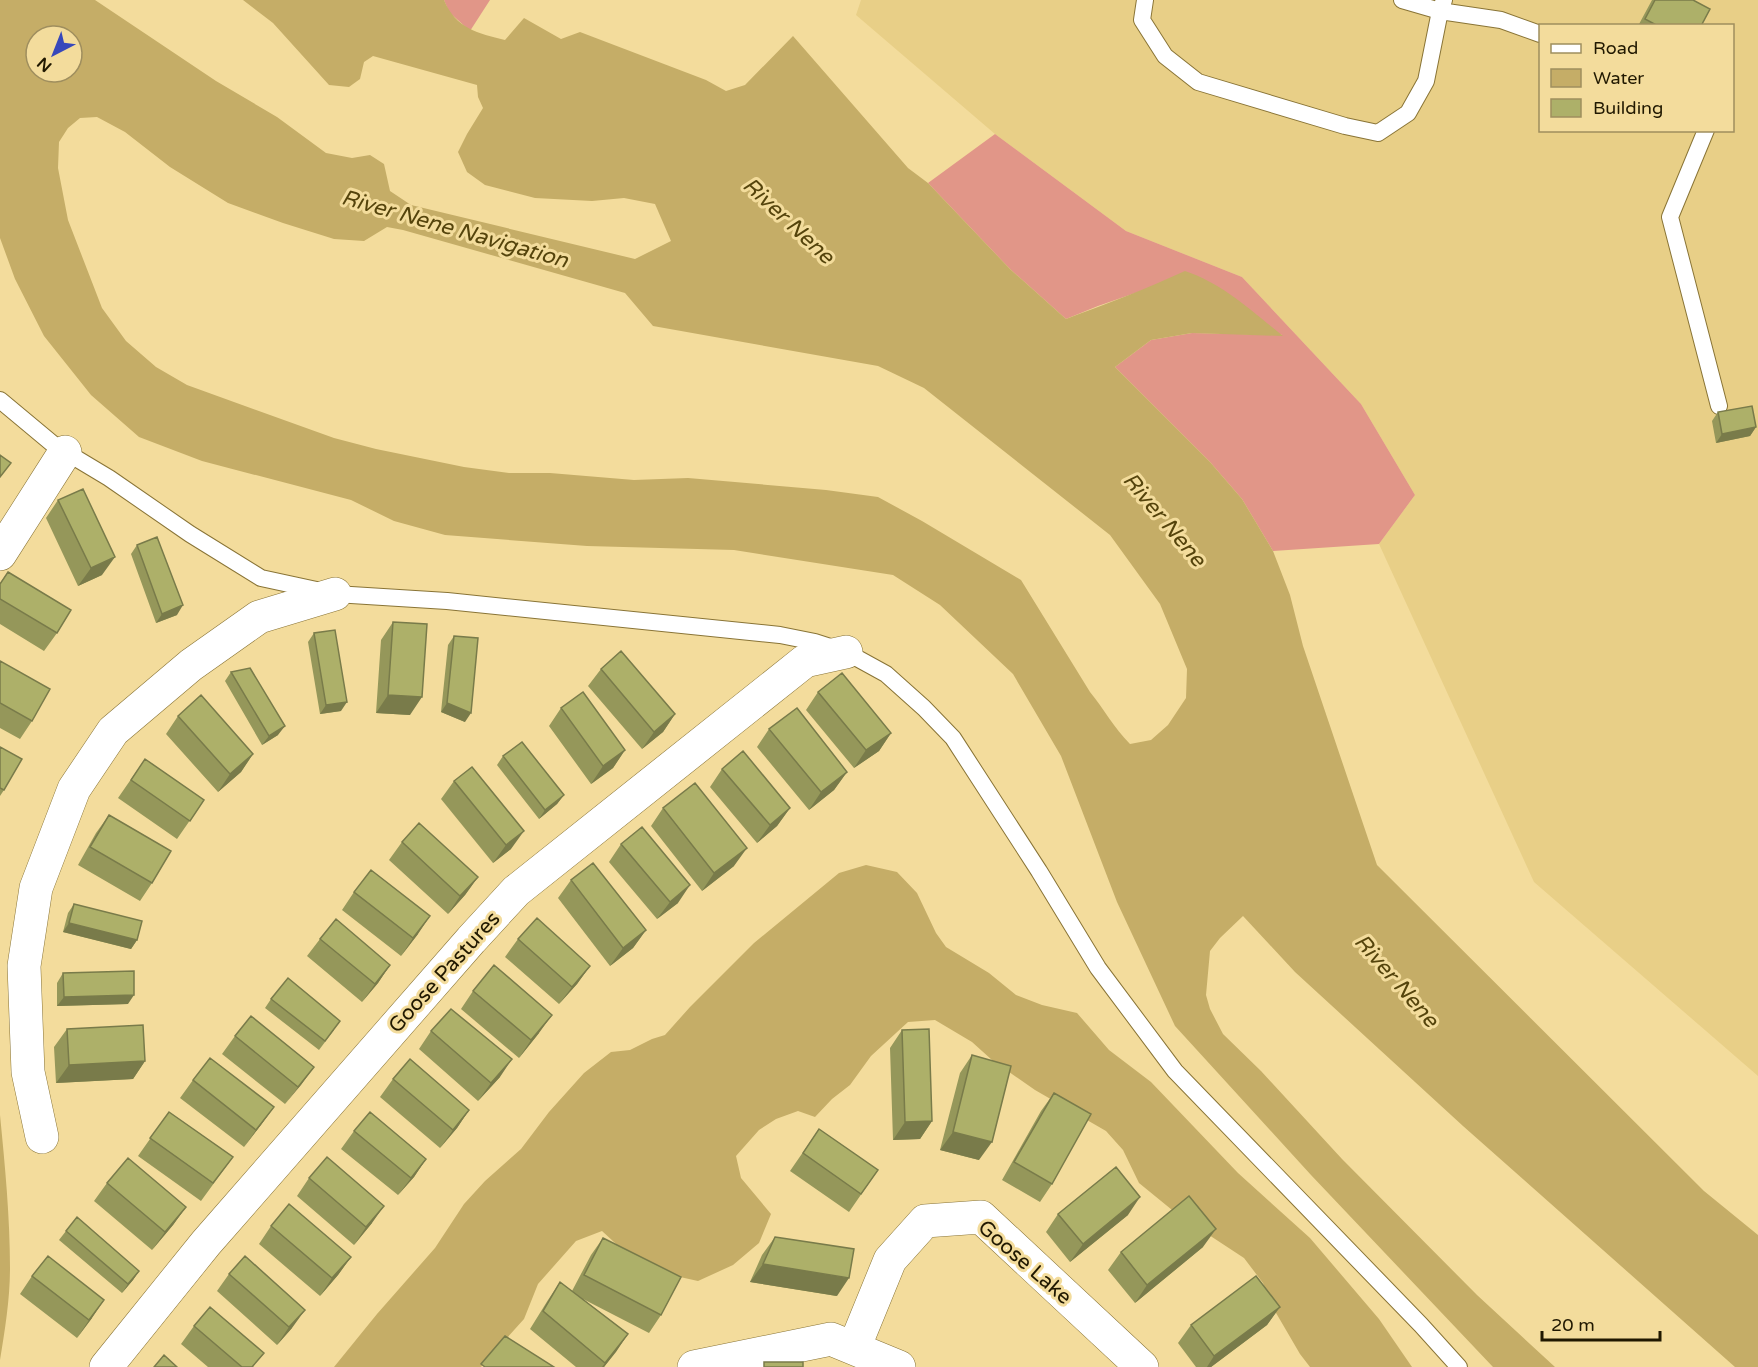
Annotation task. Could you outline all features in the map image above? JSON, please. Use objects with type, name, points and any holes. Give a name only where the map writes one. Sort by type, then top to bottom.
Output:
[{"type":"street","points":[[0,554],[65,452]]},
{"type":"street","points":[[42,1137],[28,1072],[24,966],[36,888],[74,789],[113,731],[191,665],[259,617],[335,594]]},
{"type":"street","name":"Goose Pastures","points":[[106,1367],[206,1243],[516,891],[805,661],[846,652]]},
{"type":"street","name":"Goose Lake","points":[[854,1348],[890,1260],[925,1221],[981,1217],[1142,1367]]},
{"type":"street","points":[[694,1367],[831,1339],[899,1367]]},
{"type":"lane","points":[[1145,0],[1142,20],[1165,56],[1198,82],[1345,126],[1378,133],[1408,113],[1426,81],[1442,5]]},
{"type":"lane","points":[[1402,0],[1442,5],[1539,33]]},
{"type":"lane","points":[[1705,132],[1670,217],[1719,406]]},
{"type":"lane","points":[[0,400],[54,445],[109,478],[190,534],[261,578],[335,594],[447,601],[780,635],[815,642],[846,652],[886,674],[953,738],[1098,968],[1175,1071],[1459,1367]]},
{"type":"shaded area","points":[[444,0],[490,0],[470,31],[449,12]]},
{"type":"shaded area","points":[[861,0],[1758,0],[1758,1076],[1534,882],[1379,544],[1415,495],[1361,404],[1242,277],[1126,231],[995,134],[856,15]]},
{"type":"shaded area","points":[[995,134],[1126,231],[1242,277],[1361,404],[1415,495],[1379,544],[1273,551],[1242,499],[1210,462],[1115,367],[1151,340],[1192,333],[1282,335],[1144,290],[1066,319],[1010,269],[928,183]]},
{"type":"water","points":[[0,0],[95,0],[216,81],[277,117],[326,153],[352,158],[370,155],[384,164],[390,191],[411,205],[635,259],[671,241],[655,204],[624,198],[592,201],[535,198],[485,185],[467,172],[458,152],[483,108],[478,97],[477,85],[373,56],[364,62],[360,79],[349,87],[329,85],[273,23],[243,0],[444,0],[461,24],[486,35],[505,40],[524,18],[561,39],[580,32],[706,80],[726,91],[745,85],[793,36],[908,168],[928,183],[1010,269],[1066,319],[1185,271],[1212,283],[1249,308],[1283,336],[1192,333],[1151,340],[1115,367],[1210,462],[1242,499],[1273,551],[1290,595],[1303,646],[1377,865],[1704,1191],[1758,1235],[1758,1367],[1735,1367],[1463,1126],[1295,972],[1243,916],[1210,951],[1206,995],[1210,1009],[1223,1034],[1261,1071],[1342,1159],[1477,1295],[1555,1367],[1493,1367],[1311,1175],[1175,1026],[1117,902],[1061,756],[1013,674],[940,605],[893,575],[734,550],[587,546],[445,535],[394,521],[351,500],[202,461],[139,437],[91,395],[44,336],[15,279],[0,238]],"holes":[[[97,117],[125,132],[170,167],[228,203],[283,223],[334,239],[364,241],[387,227],[403,230],[625,293],[653,326],[878,366],[924,388],[1110,535],[1160,604],[1187,669],[1186,698],[1168,725],[1151,740],[1130,744],[1090,692],[1021,580],[878,497],[688,478],[634,480],[550,473],[509,473],[464,467],[334,438],[187,385],[156,367],[126,341],[102,308],[68,220],[58,168],[59,142],[68,128],[80,118]]]},
{"type":"water","points":[[866,865],[897,872],[917,893],[936,933],[946,947],[989,973],[1016,995],[1042,1005],[1077,1013],[1109,1050],[1151,1082],[1238,1173],[1310,1238],[1379,1319],[1412,1367],[1310,1367],[1272,1306],[1263,1283],[1244,1258],[1177,1214],[1139,1183],[1123,1150],[1106,1131],[1035,1090],[992,1060],[972,1042],[935,1020],[908,1022],[871,1056],[850,1085],[832,1099],[815,1117],[798,1111],[776,1119],[759,1130],[736,1156],[741,1178],[771,1214],[759,1243],[733,1265],[698,1281],[662,1273],[627,1254],[602,1231],[576,1241],[538,1284],[524,1319],[481,1367],[334,1367],[435,1248],[464,1204],[485,1181],[521,1149],[549,1112],[584,1073],[611,1052],[630,1050],[665,1035],[754,943],[839,873]]},
{"type":"water","points":[[0,1115],[10,1268],[0,1360]]},
{"type":"building","points":[[1655,0],[1693,0],[1710,9],[1702,24],[1654,24],[1645,19]]},
{"type":"building","points":[[1752,406],[1756,427],[1722,434],[1718,412]]},
{"type":"building","points":[[0,455],[11,463],[0,477]]},
{"type":"building","points":[[83,489],[115,557],[91,568],[58,500]]},
{"type":"building","points":[[157,537],[183,605],[162,614],[137,545]]},
{"type":"building","points":[[8,572],[71,610],[57,633],[0,599],[0,584]]},
{"type":"building","points":[[393,622],[427,624],[422,697],[388,695]]},
{"type":"building","points":[[335,630],[347,702],[326,705],[314,633]]},
{"type":"building","points":[[454,636],[478,638],[471,713],[447,703]]},
{"type":"building","points":[[621,651],[675,714],[654,732],[601,669]]},
{"type":"building","points":[[0,661],[50,689],[32,721],[0,703]]},
{"type":"building","points":[[250,668],[285,726],[269,736],[231,672]]},
{"type":"building","points":[[842,673],[891,733],[866,750],[818,692]]},
{"type":"building","points":[[583,692],[625,750],[603,766],[561,708]]},
{"type":"building","points":[[201,695],[253,754],[230,774],[178,716]]},
{"type":"building","points":[[797,708],[847,772],[821,792],[769,729]]},
{"type":"building","points":[[522,742],[564,795],[545,810],[503,756]]},
{"type":"building","points":[[0,747],[22,759],[4,790],[0,788]]},
{"type":"building","points":[[743,751],[790,808],[770,825],[722,769]]},
{"type":"building","points":[[145,759],[204,800],[190,821],[131,780]]},
{"type":"building","points":[[472,767],[524,831],[506,845],[454,781]]},
{"type":"building","points":[[695,783],[747,848],[714,873],[663,808]]},
{"type":"building","points":[[109,815],[171,851],[152,883],[90,847]]},
{"type":"building","points":[[419,823],[478,877],[460,896],[402,842]]},
{"type":"building","points":[[642,827],[690,885],[670,902],[621,844]]},
{"type":"building","points":[[593,863],[646,930],[623,948],[571,880]]},
{"type":"building","points":[[371,870],[430,916],[413,938],[354,892]]},
{"type":"building","points":[[74,904],[142,921],[137,940],[69,923]]},
{"type":"building","points":[[537,918],[590,966],[572,987],[518,939]]},
{"type":"building","points":[[336,919],[390,965],[375,984],[320,939]]},
{"type":"building","points":[[494,965],[552,1015],[531,1040],[473,991]]},
{"type":"building","points":[[134,971],[134,995],[64,997],[63,973]]},
{"type":"building","points":[[288,978],[340,1021],[325,1041],[271,999]]},
{"type":"building","points":[[451,1009],[512,1059],[491,1083],[431,1031]]},
{"type":"building","points":[[251,1016],[314,1067],[298,1087],[235,1036]]},
{"type":"building","points":[[143,1025],[145,1061],[69,1065],[67,1029]]},
{"type":"building","points":[[929,1029],[932,1121],[905,1122],[902,1030]]},
{"type":"building","points":[[972,1055],[1011,1066],[992,1142],[953,1132]]},
{"type":"building","points":[[210,1058],[274,1107],[256,1130],[193,1080]]},
{"type":"building","points":[[410,1059],[469,1110],[453,1130],[393,1079]]},
{"type":"building","points":[[1054,1093],[1091,1114],[1052,1184],[1014,1162]]},
{"type":"building","points":[[169,1112],[233,1157],[213,1183],[150,1138]]},
{"type":"building","points":[[370,1112],[426,1159],[411,1178],[354,1131]]},
{"type":"building","points":[[819,1129],[878,1170],[861,1194],[803,1153]]},
{"type":"building","points":[[327,1157],[384,1206],[366,1227],[309,1178]]},
{"type":"building","points":[[128,1158],[186,1207],[165,1232],[107,1183]]},
{"type":"building","points":[[1116,1167],[1140,1197],[1083,1244],[1058,1214]]},
{"type":"building","points":[[1189,1196],[1216,1229],[1147,1285],[1121,1252]]},
{"type":"building","points":[[289,1204],[351,1257],[332,1278],[271,1226]]},
{"type":"building","points":[[77,1217],[139,1271],[128,1284],[66,1231]]},
{"type":"building","points":[[775,1237],[854,1249],[849,1278],[763,1264]]},
{"type":"building","points":[[603,1238],[681,1277],[661,1315],[584,1275]]},
{"type":"building","points":[[48,1256],[104,1300],[89,1320],[32,1276]]},
{"type":"building","points":[[245,1256],[305,1310],[289,1327],[229,1274]]},
{"type":"building","points":[[1256,1276],[1280,1307],[1214,1356],[1191,1325]]},
{"type":"building","points":[[560,1282],[628,1334],[605,1363],[543,1311]]},
{"type":"building","points":[[210,1307],[264,1353],[252,1367],[242,1367],[194,1326]]},
{"type":"building","points":[[505,1336],[554,1367],[485,1367],[481,1364]]},
{"type":"building","points":[[164,1355],[177,1367],[154,1367]]},
{"type":"building","points":[[764,1362],[803,1362],[803,1367],[764,1367]]},
{"type":"water label","name":"River Nene","points":[[789,220]]},
{"type":"water label","name":"River Nene Navigation","points":[[455,228]]},
{"type":"water label","name":"River Nene","points":[[1165,519]]},
{"type":"water label","name":"River Nene","points":[[1397,980]]}]
